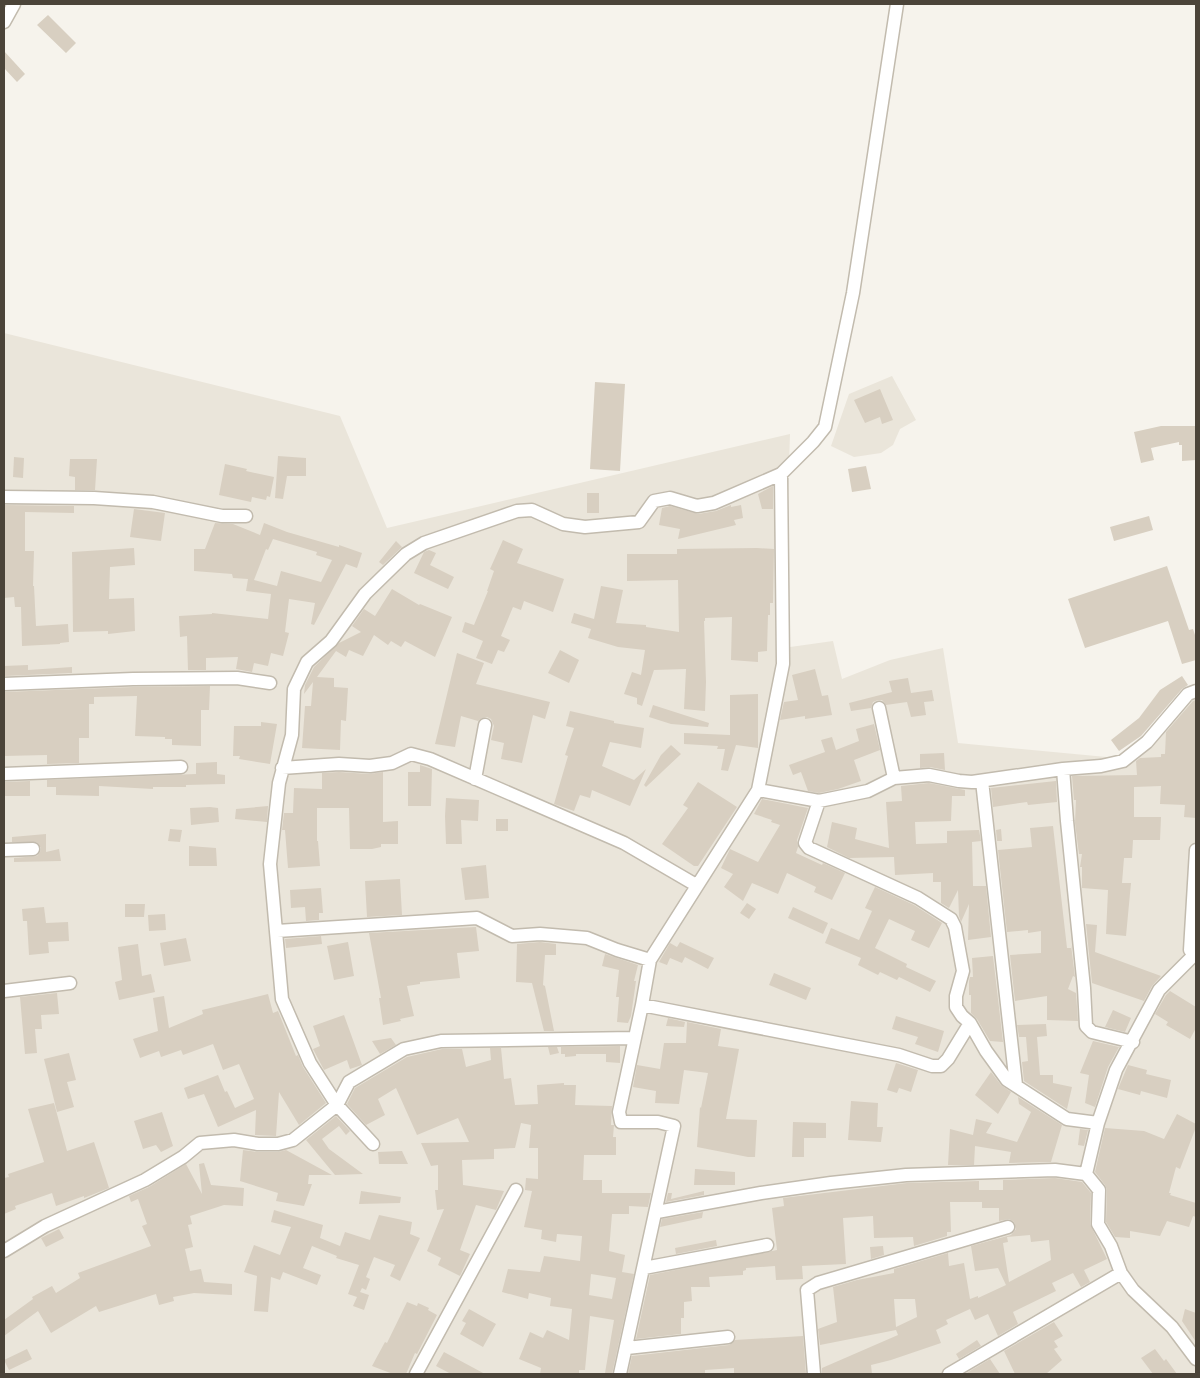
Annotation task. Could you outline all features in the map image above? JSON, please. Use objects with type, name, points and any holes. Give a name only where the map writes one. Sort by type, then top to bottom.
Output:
[{"type":"street","points":[[4,22],[14,4]]},
{"type":"street","points":[[373,1144],[337,1105],[310,1063],[282,999],[270,864],[279,782],[292,736],[294,689],[307,662],[331,641],[365,594],[406,554],[424,543],[517,511],[532,510],[563,524],[584,527],[638,522],[654,501],[670,498],[697,506],[714,504],[781,474],[814,442],[825,427],[853,292],[897,4]]},
{"type":"street","points":[[620,1374],[657,1212],[674,1126],[658,1122],[621,1122],[619,1112],[650,960],[758,790],[783,664],[781,474]]},
{"type":"street","points":[[4,497],[94,498],[154,502],[222,516],[246,516]]},
{"type":"street","points":[[4,684],[133,679],[237,678],[270,683]]},
{"type":"street","points":[[758,790],[820,801],[868,791],[894,778],[929,775],[959,781],[982,781],[1063,769],[1101,766],[1124,761],[1148,742],[1188,694],[1196,691]]},
{"type":"street","points":[[879,708],[894,778]]},
{"type":"street","points":[[476,779],[485,725]]},
{"type":"street","points":[[282,768],[339,764],[370,766],[392,763],[410,754],[430,759],[624,843],[696,885]]},
{"type":"street","points":[[4,774],[181,767]]},
{"type":"street","points":[[1063,769],[1086,1026],[1092,1032],[1132,1042]]},
{"type":"street","points":[[982,781],[1016,1085]]},
{"type":"street","points":[[820,801],[805,843],[809,848],[918,898],[951,918],[955,927],[963,971],[956,996],[956,1007],[970,1023],[986,1051],[1007,1080],[1067,1119],[1098,1123]]},
{"type":"street","points":[[4,850],[33,849]]},
{"type":"street","points":[[1086,1174],[1098,1123],[1116,1070],[1159,990],[1195,953],[1190,950],[1196,850]]},
{"type":"street","points":[[277,931],[477,918],[512,936],[540,934],[587,938],[650,960]]},
{"type":"street","points":[[4,990],[70,983]]},
{"type":"street","points":[[642,1005],[899,1055],[932,1066],[941,1066],[948,1059],[970,1023]]},
{"type":"street","points":[[4,1251],[45,1226],[144,1180],[182,1157],[200,1143],[234,1140],[268,1144],[293,1140],[337,1105],[349,1082],[404,1049],[441,1041],[634,1038]]},
{"type":"street","points":[[657,1212],[761,1193],[906,1175],[1055,1170],[1086,1174],[1099,1190],[1098,1224],[1111,1246],[1121,1273],[1133,1290],[1172,1327],[1196,1359]]},
{"type":"street","points":[[416,1374],[516,1190]]},
{"type":"street","points":[[814,1374],[807,1290],[818,1284],[1008,1227]]},
{"type":"street","points":[[644,1268],[767,1245]]},
{"type":"street","points":[[949,1374],[1121,1273]]},
{"type":"street","points":[[627,1348],[728,1337]]},
{"type":"shaded area","points":[[4,333],[340,416],[387,528],[790,434],[783,648],[833,641],[842,679],[890,660],[943,648],[958,743],[1117,758],[1151,733],[1196,687],[1196,1374],[4,1374]]},
{"type":"shaded area","points":[[892,376],[916,420],[900,429],[893,445],[881,453],[854,457],[831,446],[849,394]]},
{"type":"building","points":[[48,15],[76,43],[66,53],[37,25]]},
{"type":"building","points":[[4,51],[25,74],[17,82],[4,68]]},
{"type":"building","points":[[595,382],[625,384],[620,471],[590,469]]},
{"type":"building","points":[[880,389],[893,420],[882,424],[880,417],[865,423],[854,400]]},
{"type":"building","points":[[1161,426],[1195,426],[1196,460],[1182,461],[1182,445],[1179,445],[1179,442],[1151,448],[1154,460],[1141,463],[1134,432]]},
{"type":"building","points":[[278,456],[306,458],[306,476],[287,476],[283,499],[275,498]]},
{"type":"building","points":[[14,457],[24,458],[23,478],[13,477]]},
{"type":"building","points":[[70,459],[97,459],[95,490],[75,490],[75,477],[69,476]]},
{"type":"building","points":[[225,464],[274,477],[270,497],[267,496],[266,500],[252,497],[251,502],[219,495]]},
{"type":"building","points":[[866,466],[871,489],[852,492],[848,469]]},
{"type":"building","points":[[773,486],[773,509],[762,509],[758,494]]},
{"type":"building","points":[[587,493],[599,493],[599,513],[587,513]]},
{"type":"building","points":[[4,505],[74,506],[74,513],[25,512],[25,551],[34,551],[33,586],[36,626],[68,624],[69,642],[22,646],[21,607],[15,607],[14,597],[4,598]]},
{"type":"building","points":[[731,505],[731,507],[741,505],[743,518],[734,520],[736,525],[678,539],[680,529],[659,525],[662,508],[670,506],[698,514],[716,511]]},
{"type":"building","points":[[134,509],[165,513],[161,541],[130,537]]},
{"type":"building","points":[[1149,516],[1153,530],[1114,541],[1110,527]]},
{"type":"building","points":[[215,523],[233,524],[260,535],[264,523],[287,532],[339,547],[339,545],[362,553],[357,568],[346,564],[314,625],[311,624],[315,603],[289,599],[285,632],[289,633],[283,656],[271,653],[268,666],[254,663],[252,672],[236,669],[238,657],[206,658],[206,670],[188,670],[187,636],[180,637],[179,616],[212,613],[268,619],[271,594],[246,591],[248,579],[233,578],[232,574],[194,571],[194,549],[205,549]],"holes":[[[273,539],[317,552],[316,555],[332,560],[321,582],[281,571],[277,586],[254,580],[266,549],[268,550]]]},
{"type":"building","points":[[503,540],[523,549],[517,563],[564,579],[553,612],[524,601],[521,610],[513,607],[501,636],[510,640],[504,652],[498,650],[492,664],[476,658],[483,641],[462,632],[465,622],[474,625],[494,571],[490,569]]},
{"type":"building","points":[[396,541],[402,547],[383,565],[379,562]]},
{"type":"building","points":[[134,548],[135,565],[110,567],[109,599],[134,598],[135,631],[108,634],[108,631],[73,632],[72,552]]},
{"type":"building","points":[[677,549],[774,549],[773,603],[770,603],[770,615],[768,615],[767,651],[758,652],[758,662],[731,660],[732,617],[705,618],[705,711],[684,709],[686,669],[654,670],[642,706],[637,704],[637,698],[624,694],[632,672],[641,675],[645,650],[618,647],[588,638],[591,629],[571,623],[574,613],[594,619],[601,586],[623,590],[616,623],[646,625],[646,627],[679,632],[678,580],[627,581],[627,554],[677,554]]},
{"type":"building","points":[[429,550],[436,553],[430,565],[454,577],[448,589],[414,573],[424,552]]},
{"type":"building","points":[[1167,566],[1189,630],[1193,629],[1196,638],[1196,660],[1182,664],[1168,621],[1085,648],[1068,599]]},
{"type":"building","points":[[392,589],[419,605],[452,617],[435,657],[405,641],[401,647],[391,641],[388,645],[374,635],[363,656],[349,650],[346,657],[336,651],[317,677],[334,678],[334,687],[348,688],[346,721],[341,720],[340,750],[302,748],[305,706],[311,706],[313,682],[304,694],[305,685],[314,667],[339,643],[361,632],[352,626],[364,609],[375,616]]},
{"type":"building","points":[[560,650],[579,660],[569,683],[548,673]]},
{"type":"building","points":[[457,653],[484,663],[476,684],[550,702],[545,719],[533,715],[522,763],[501,759],[504,743],[491,740],[494,726],[491,719],[487,717],[478,721],[461,716],[455,747],[435,744]]},
{"type":"building","points":[[28,665],[28,670],[72,667],[72,673],[4,676],[4,666]]},
{"type":"building","points":[[815,669],[822,696],[828,695],[832,715],[805,719],[805,716],[780,720],[784,702],[798,700],[792,675]]},
{"type":"building","points":[[1182,676],[1188,685],[1182,689],[1141,736],[1119,751],[1111,740],[1139,718],[1160,690]]},
{"type":"building","points":[[908,678],[911,693],[932,690],[934,701],[924,702],[926,715],[911,717],[907,702],[886,705],[882,700],[873,702],[871,708],[851,711],[849,703],[892,692],[889,681]]},
{"type":"building","points":[[210,686],[209,710],[201,710],[201,746],[172,745],[172,739],[165,739],[165,737],[135,736],[137,696],[94,697],[94,704],[89,704],[89,738],[79,738],[79,763],[47,764],[47,755],[4,756],[4,692]]},
{"type":"building","points":[[758,694],[758,748],[736,745],[728,771],[721,770],[725,749],[717,749],[718,746],[684,744],[684,733],[730,735],[730,695]]},
{"type":"building","points":[[1196,700],[1196,818],[1184,817],[1185,805],[1160,804],[1161,786],[1134,787],[1134,817],[1161,817],[1160,840],[1133,840],[1132,858],[1124,858],[1122,883],[1131,883],[1126,936],[1106,934],[1108,890],[1082,888],[1082,867],[1080,867],[1082,854],[1079,854],[1075,823],[1076,800],[1074,800],[1072,776],[1137,775],[1136,761],[1140,758],[1161,757],[1161,754],[1165,754],[1166,732],[1193,701]]},
{"type":"building","points":[[653,705],[709,723],[708,727],[671,724],[649,717]]},
{"type":"building","points":[[570,711],[614,721],[614,723],[644,728],[641,748],[610,742],[602,766],[634,780],[646,769],[630,806],[592,790],[590,798],[580,795],[574,811],[554,804],[568,756],[565,755],[574,728],[566,726]]},
{"type":"building","points":[[261,722],[277,724],[270,764],[239,759],[240,756],[233,756],[234,726],[261,726]]},
{"type":"building","points":[[874,724],[880,750],[854,760],[861,781],[819,793],[808,791],[801,772],[793,775],[789,765],[825,752],[821,740],[832,737],[836,750],[859,741],[856,729]]},
{"type":"building","points":[[671,745],[681,754],[646,787],[644,785],[661,755]]},
{"type":"building","points":[[944,753],[945,770],[930,767],[920,768],[920,754]]},
{"type":"building","points":[[217,762],[217,774],[225,775],[225,784],[153,787],[153,789],[99,786],[99,796],[56,795],[56,787],[47,787],[47,780],[196,774],[196,763]]},
{"type":"building","points":[[420,765],[432,769],[431,806],[408,806],[408,772],[420,772]]},
{"type":"building","points":[[383,772],[383,822],[398,821],[398,844],[381,844],[381,847],[372,849],[350,849],[349,808],[317,808],[317,841],[320,866],[288,868],[285,830],[282,830],[284,813],[293,813],[294,788],[322,789],[322,773],[369,774]]},
{"type":"building","points":[[30,781],[30,796],[4,796],[4,782]]},
{"type":"building","points":[[1056,781],[1057,802],[1028,805],[1027,802],[993,807],[991,788]]},
{"type":"building","points":[[698,782],[737,807],[698,866],[694,866],[662,844],[688,808],[683,805]]},
{"type":"building","points":[[929,783],[965,790],[965,796],[952,796],[951,821],[915,822],[916,844],[947,843],[947,831],[979,830],[981,841],[972,842],[973,886],[986,886],[991,937],[968,940],[969,904],[961,922],[958,890],[949,908],[941,903],[941,882],[933,882],[933,873],[895,875],[894,857],[849,858],[827,847],[832,822],[857,828],[855,839],[889,848],[886,802],[902,801],[901,786]]},
{"type":"building","points":[[446,798],[479,800],[478,821],[461,820],[462,844],[446,844]]},
{"type":"building","points":[[762,799],[808,808],[797,840],[798,847],[796,853],[845,873],[832,900],[814,892],[816,887],[787,873],[778,894],[752,883],[743,901],[724,887],[733,874],[721,868],[730,849],[758,862],[780,825],[754,814]]},
{"type":"building","points":[[268,806],[267,822],[235,819],[236,809]]},
{"type":"building","points":[[190,808],[218,808],[219,822],[191,825]]},
{"type":"building","points":[[496,819],[508,819],[508,831],[496,831]]},
{"type":"building","points":[[1053,826],[1067,948],[1071,948],[1071,945],[1075,977],[1073,976],[1068,989],[1076,993],[1078,1021],[1047,1020],[1047,996],[1015,1001],[1010,955],[1041,953],[1041,931],[1028,933],[1028,930],[1007,932],[998,850],[1032,847],[1030,828]]},
{"type":"building","points":[[170,829],[182,830],[180,842],[168,841]]},
{"type":"building","points":[[1001,829],[1002,841],[997,841],[996,830]]},
{"type":"building","points":[[46,834],[46,852],[59,849],[61,861],[14,862],[14,858],[37,856],[41,848],[36,842],[12,842],[12,837]]},
{"type":"building","points":[[189,846],[216,848],[217,866],[189,866]]},
{"type":"building","points":[[486,865],[489,898],[465,900],[461,868]]},
{"type":"building","points":[[400,879],[402,915],[367,917],[365,881]]},
{"type":"building","points":[[875,887],[914,905],[942,923],[929,948],[911,940],[915,931],[889,919],[875,948],[907,964],[906,967],[936,981],[930,992],[899,977],[897,980],[880,972],[878,975],[858,965],[861,958],[825,943],[831,928],[859,940],[872,911],[865,908]]},
{"type":"building","points":[[321,888],[323,913],[319,913],[319,920],[306,921],[305,907],[291,908],[290,890]]},
{"type":"building","points":[[747,903],[756,909],[749,919],[740,913]]},
{"type":"building","points":[[125,904],[145,904],[144,917],[125,917]]},
{"type":"building","points":[[44,907],[46,923],[68,922],[69,941],[48,942],[49,953],[29,955],[27,921],[23,921],[22,909]]},
{"type":"building","points":[[793,907],[828,923],[823,934],[788,918]]},
{"type":"building","points":[[165,914],[166,930],[149,931],[148,915]]},
{"type":"building","points":[[1086,924],[1097,925],[1095,952],[1161,976],[1152,986],[1144,1001],[1092,983]]},
{"type":"building","points":[[476,927],[479,951],[457,953],[460,978],[420,982],[420,984],[407,986],[414,1016],[383,1025],[379,998],[381,998],[369,933]]},
{"type":"building","points":[[321,936],[322,944],[286,948],[285,939]]},
{"type":"building","points":[[186,938],[191,961],[164,966],[160,943]]},
{"type":"building","points":[[348,942],[354,976],[334,980],[327,946]]},
{"type":"building","points":[[540,942],[556,944],[556,955],[545,955],[543,985],[545,986],[554,1031],[544,1031],[532,983],[516,982],[517,944]]},
{"type":"building","points":[[680,942],[714,958],[708,969],[685,957],[682,963],[670,958],[667,965],[659,962],[670,943],[677,947]]},
{"type":"building","points":[[138,944],[142,976],[151,974],[155,992],[119,1000],[115,982],[122,980],[118,947]]},
{"type":"building","points":[[605,954],[638,965],[634,981],[636,981],[631,1016],[628,1023],[617,1022],[619,997],[616,997],[619,970],[602,966]]},
{"type":"building","points":[[993,956],[1003,1042],[990,1041],[977,1019],[971,1013],[969,981],[970,977],[973,977],[972,958]]},
{"type":"building","points":[[774,973],[811,988],[806,1000],[769,985]]},
{"type":"building","points":[[1170,991],[1196,1007],[1196,1028],[1190,1039],[1166,1025],[1168,1022],[1155,1014]]},
{"type":"building","points":[[57,993],[59,1014],[41,1015],[42,1029],[35,1029],[37,1053],[25,1054],[20,997]]},
{"type":"building","points":[[268,994],[273,1013],[278,1011],[296,1056],[298,1055],[303,1067],[326,1103],[299,1125],[279,1092],[276,1136],[255,1135],[256,1110],[218,1127],[204,1094],[188,1099],[184,1088],[218,1075],[225,1092],[227,1091],[235,1108],[254,1099],[239,1064],[223,1070],[213,1044],[183,1055],[181,1050],[161,1057],[159,1051],[140,1058],[133,1039],[158,1031],[153,998],[164,996],[169,1028],[203,1014],[202,1010]]},
{"type":"building","points":[[1113,1010],[1131,1018],[1125,1032],[1105,1027]]},
{"type":"building","points":[[344,1015],[362,1065],[350,1069],[347,1060],[324,1070],[313,1049],[320,1046],[313,1026]]},
{"type":"building","points":[[896,1016],[944,1031],[938,1052],[915,1044],[918,1037],[892,1029]]},
{"type":"building","points":[[668,1018],[685,1022],[684,1027],[666,1026]]},
{"type":"building","points":[[687,1022],[721,1029],[718,1046],[739,1049],[726,1119],[757,1120],[755,1157],[697,1147],[700,1107],[708,1073],[684,1070],[679,1104],[655,1103],[656,1091],[633,1087],[637,1065],[660,1069],[664,1043],[686,1043]]},
{"type":"building","points":[[1046,1024],[1047,1036],[1037,1037],[1040,1075],[1053,1075],[1053,1083],[1072,1087],[1067,1109],[1024,1081],[1022,1062],[1028,1061],[1026,1037],[1019,1037],[1017,1025]]},
{"type":"building","points":[[391,1038],[396,1045],[380,1054],[372,1041]]},
{"type":"building","points":[[1093,1041],[1119,1047],[1108,1067],[1095,1107],[1085,1103],[1089,1075],[1080,1073]]},
{"type":"building","points":[[620,1046],[620,1063],[606,1062],[606,1054],[576,1054],[576,1056],[565,1057],[565,1054],[561,1054],[561,1047]]},
{"type":"building","points":[[548,1047],[557,1047],[559,1053],[550,1055]]},
{"type":"building","points":[[490,1048],[501,1048],[504,1079],[511,1078],[515,1105],[538,1104],[537,1085],[564,1083],[564,1085],[576,1085],[575,1105],[612,1106],[611,1125],[614,1125],[613,1137],[616,1137],[616,1155],[584,1155],[583,1180],[602,1180],[602,1193],[651,1193],[648,1207],[629,1206],[629,1214],[612,1214],[609,1251],[625,1255],[622,1272],[634,1274],[612,1374],[605,1373],[614,1320],[590,1316],[585,1370],[579,1370],[579,1374],[540,1374],[541,1368],[519,1359],[530,1332],[543,1338],[547,1330],[569,1340],[572,1309],[550,1306],[551,1298],[529,1293],[528,1299],[502,1292],[508,1269],[540,1272],[544,1256],[580,1261],[582,1236],[557,1234],[556,1242],[541,1239],[542,1230],[524,1227],[532,1191],[525,1190],[526,1178],[538,1179],[538,1148],[529,1148],[531,1125],[521,1123],[515,1148],[494,1149],[494,1159],[462,1160],[463,1185],[504,1191],[496,1210],[476,1205],[460,1250],[470,1254],[460,1276],[438,1265],[441,1258],[427,1251],[444,1209],[437,1210],[435,1190],[438,1190],[438,1165],[431,1166],[421,1143],[469,1142],[458,1118],[417,1135],[396,1088],[378,1099],[385,1115],[366,1125],[347,1104],[355,1088],[407,1057],[442,1049],[462,1049],[466,1067],[491,1060]],"holes":[[[591,1274],[616,1278],[612,1299],[589,1295]]]},
{"type":"building","points":[[69,1053],[76,1080],[67,1082],[74,1107],[57,1112],[44,1059]]},
{"type":"building","points":[[896,1063],[918,1070],[911,1092],[899,1088],[897,1093],[887,1090]]},
{"type":"building","points":[[1128,1065],[1147,1070],[1146,1074],[1171,1080],[1167,1098],[1141,1091],[1140,1095],[1118,1089]]},
{"type":"building","points":[[991,1072],[1001,1085],[1011,1092],[998,1114],[975,1095]]},
{"type":"building","points":[[1018,1097],[1062,1125],[1051,1162],[1009,1163],[1011,1152],[975,1146],[974,1165],[948,1165],[950,1129],[973,1135],[976,1119],[992,1123],[986,1133],[1017,1142],[1031,1112],[1019,1104]]},
{"type":"building","points":[[851,1101],[878,1103],[877,1127],[883,1127],[881,1142],[848,1140]]},
{"type":"building","points":[[54,1103],[67,1151],[94,1142],[109,1188],[56,1206],[52,1193],[15,1206],[16,1209],[4,1214],[4,1178],[9,1177],[8,1174],[44,1162],[28,1109]]},
{"type":"building","points":[[162,1112],[173,1146],[161,1152],[156,1145],[143,1149],[134,1121]]},
{"type":"building","points":[[1177,1114],[1196,1124],[1196,1127],[1180,1169],[1176,1167],[1169,1193],[1171,1193],[1170,1195],[1196,1203],[1196,1217],[1193,1216],[1189,1227],[1167,1221],[1160,1236],[1130,1231],[1130,1238],[1115,1237],[1106,1222],[1107,1190],[1095,1172],[1105,1128],[1144,1131],[1164,1139]]},
{"type":"building","points":[[336,1116],[350,1131],[346,1135],[339,1126],[322,1139],[329,1149],[363,1174],[335,1175],[306,1140]]},
{"type":"building","points":[[793,1122],[826,1123],[826,1138],[804,1138],[804,1157],[792,1157]]},
{"type":"building","points":[[1080,1129],[1088,1130],[1084,1146],[1078,1145]]},
{"type":"building","points":[[243,1150],[278,1152],[286,1150],[332,1175],[309,1175],[308,1184],[312,1184],[304,1206],[276,1201],[278,1193],[240,1181]]},
{"type":"building","points":[[402,1151],[408,1164],[379,1164],[378,1152]]},
{"type":"building","points":[[204,1163],[211,1185],[244,1188],[243,1206],[224,1205],[190,1216],[192,1224],[188,1225],[193,1247],[185,1249],[190,1271],[201,1269],[204,1282],[232,1284],[232,1295],[194,1293],[173,1297],[174,1301],[159,1305],[156,1294],[99,1312],[96,1306],[51,1333],[38,1311],[4,1336],[4,1320],[33,1299],[32,1297],[52,1286],[56,1293],[80,1278],[78,1273],[151,1246],[142,1226],[147,1224],[138,1199],[131,1202],[129,1196],[149,1187],[186,1164],[202,1194],[199,1164]]},
{"type":"building","points":[[695,1169],[735,1172],[735,1185],[694,1185]]},
{"type":"building","points":[[1055,1178],[1082,1182],[1091,1193],[1090,1224],[1107,1259],[1084,1270],[1090,1282],[1081,1287],[1073,1273],[1052,1283],[1056,1291],[1013,1312],[1018,1324],[998,1336],[988,1314],[975,1320],[970,1309],[946,1320],[948,1324],[936,1330],[941,1343],[871,1365],[872,1374],[822,1374],[822,1368],[898,1335],[896,1330],[820,1345],[818,1329],[837,1322],[833,1287],[894,1273],[894,1269],[948,1253],[949,1266],[964,1263],[970,1299],[978,1296],[978,1298],[1006,1285],[998,1268],[975,1271],[971,1246],[1011,1235],[1016,1229],[1014,1222],[1009,1219],[999,1221],[999,1208],[982,1208],[982,1202],[950,1202],[951,1232],[947,1232],[947,1236],[914,1246],[913,1237],[874,1238],[873,1216],[843,1218],[846,1264],[802,1266],[803,1279],[776,1280],[775,1266],[746,1268],[743,1271],[743,1275],[709,1277],[710,1287],[691,1287],[692,1301],[684,1302],[681,1334],[636,1339],[650,1275],[777,1250],[772,1208],[784,1206],[783,1198],[907,1183],[979,1181],[979,1190],[1003,1190],[1003,1180]],"holes":[[[1030,1235],[1031,1242],[1049,1240],[1051,1260],[1009,1282],[1003,1243],[1008,1242],[1007,1237]],[[894,1299],[915,1299],[917,1317],[896,1327]]]},
{"type":"building","points":[[361,1191],[401,1197],[400,1203],[359,1204]]},
{"type":"building","points":[[704,1191],[704,1195],[666,1202],[668,1193],[672,1193],[671,1199]]},
{"type":"building","points":[[274,1210],[323,1225],[320,1238],[340,1246],[345,1232],[370,1240],[379,1215],[412,1222],[410,1234],[420,1238],[400,1281],[390,1276],[395,1265],[374,1257],[366,1277],[370,1279],[366,1290],[362,1288],[360,1292],[369,1295],[364,1310],[353,1306],[357,1297],[348,1294],[359,1265],[336,1258],[337,1256],[312,1246],[303,1268],[321,1275],[317,1285],[283,1272],[280,1280],[271,1277],[268,1312],[254,1311],[257,1276],[244,1272],[254,1245],[280,1255],[291,1227],[271,1222]]},
{"type":"building","points":[[703,1212],[702,1218],[660,1227],[662,1219]]},
{"type":"building","points":[[59,1229],[64,1238],[46,1247],[41,1238]]},
{"type":"building","points":[[716,1240],[717,1246],[676,1254],[675,1248]]},
{"type":"building","points":[[883,1246],[884,1255],[871,1259],[870,1247]]},
{"type":"building","points":[[407,1302],[417,1306],[418,1303],[429,1308],[428,1310],[437,1315],[417,1354],[415,1353],[406,1374],[393,1374],[372,1366],[385,1342],[387,1343]]},
{"type":"building","points":[[469,1309],[496,1324],[483,1347],[460,1334],[466,1323],[462,1321]]},
{"type":"building","points":[[1185,1309],[1196,1313],[1196,1342],[1182,1321]]},
{"type":"building","points":[[1054,1322],[1063,1336],[1054,1341],[1058,1347],[1054,1349],[1062,1360],[1046,1374],[1015,1374],[1004,1351]]},
{"type":"building","points":[[803,1336],[806,1374],[734,1374],[734,1368],[705,1370],[705,1374],[628,1374],[632,1356],[729,1345],[735,1340]]},
{"type":"building","points":[[977,1340],[981,1346],[959,1359],[956,1354]]},
{"type":"building","points":[[27,1349],[32,1359],[9,1370],[4,1360]]},
{"type":"building","points":[[1155,1349],[1164,1361],[1166,1359],[1177,1374],[1153,1374],[1141,1358]]},
{"type":"building","points":[[444,1352],[485,1374],[451,1374],[436,1366]]},
{"type":"building","points":[[990,1359],[1000,1374],[965,1374]]}]
